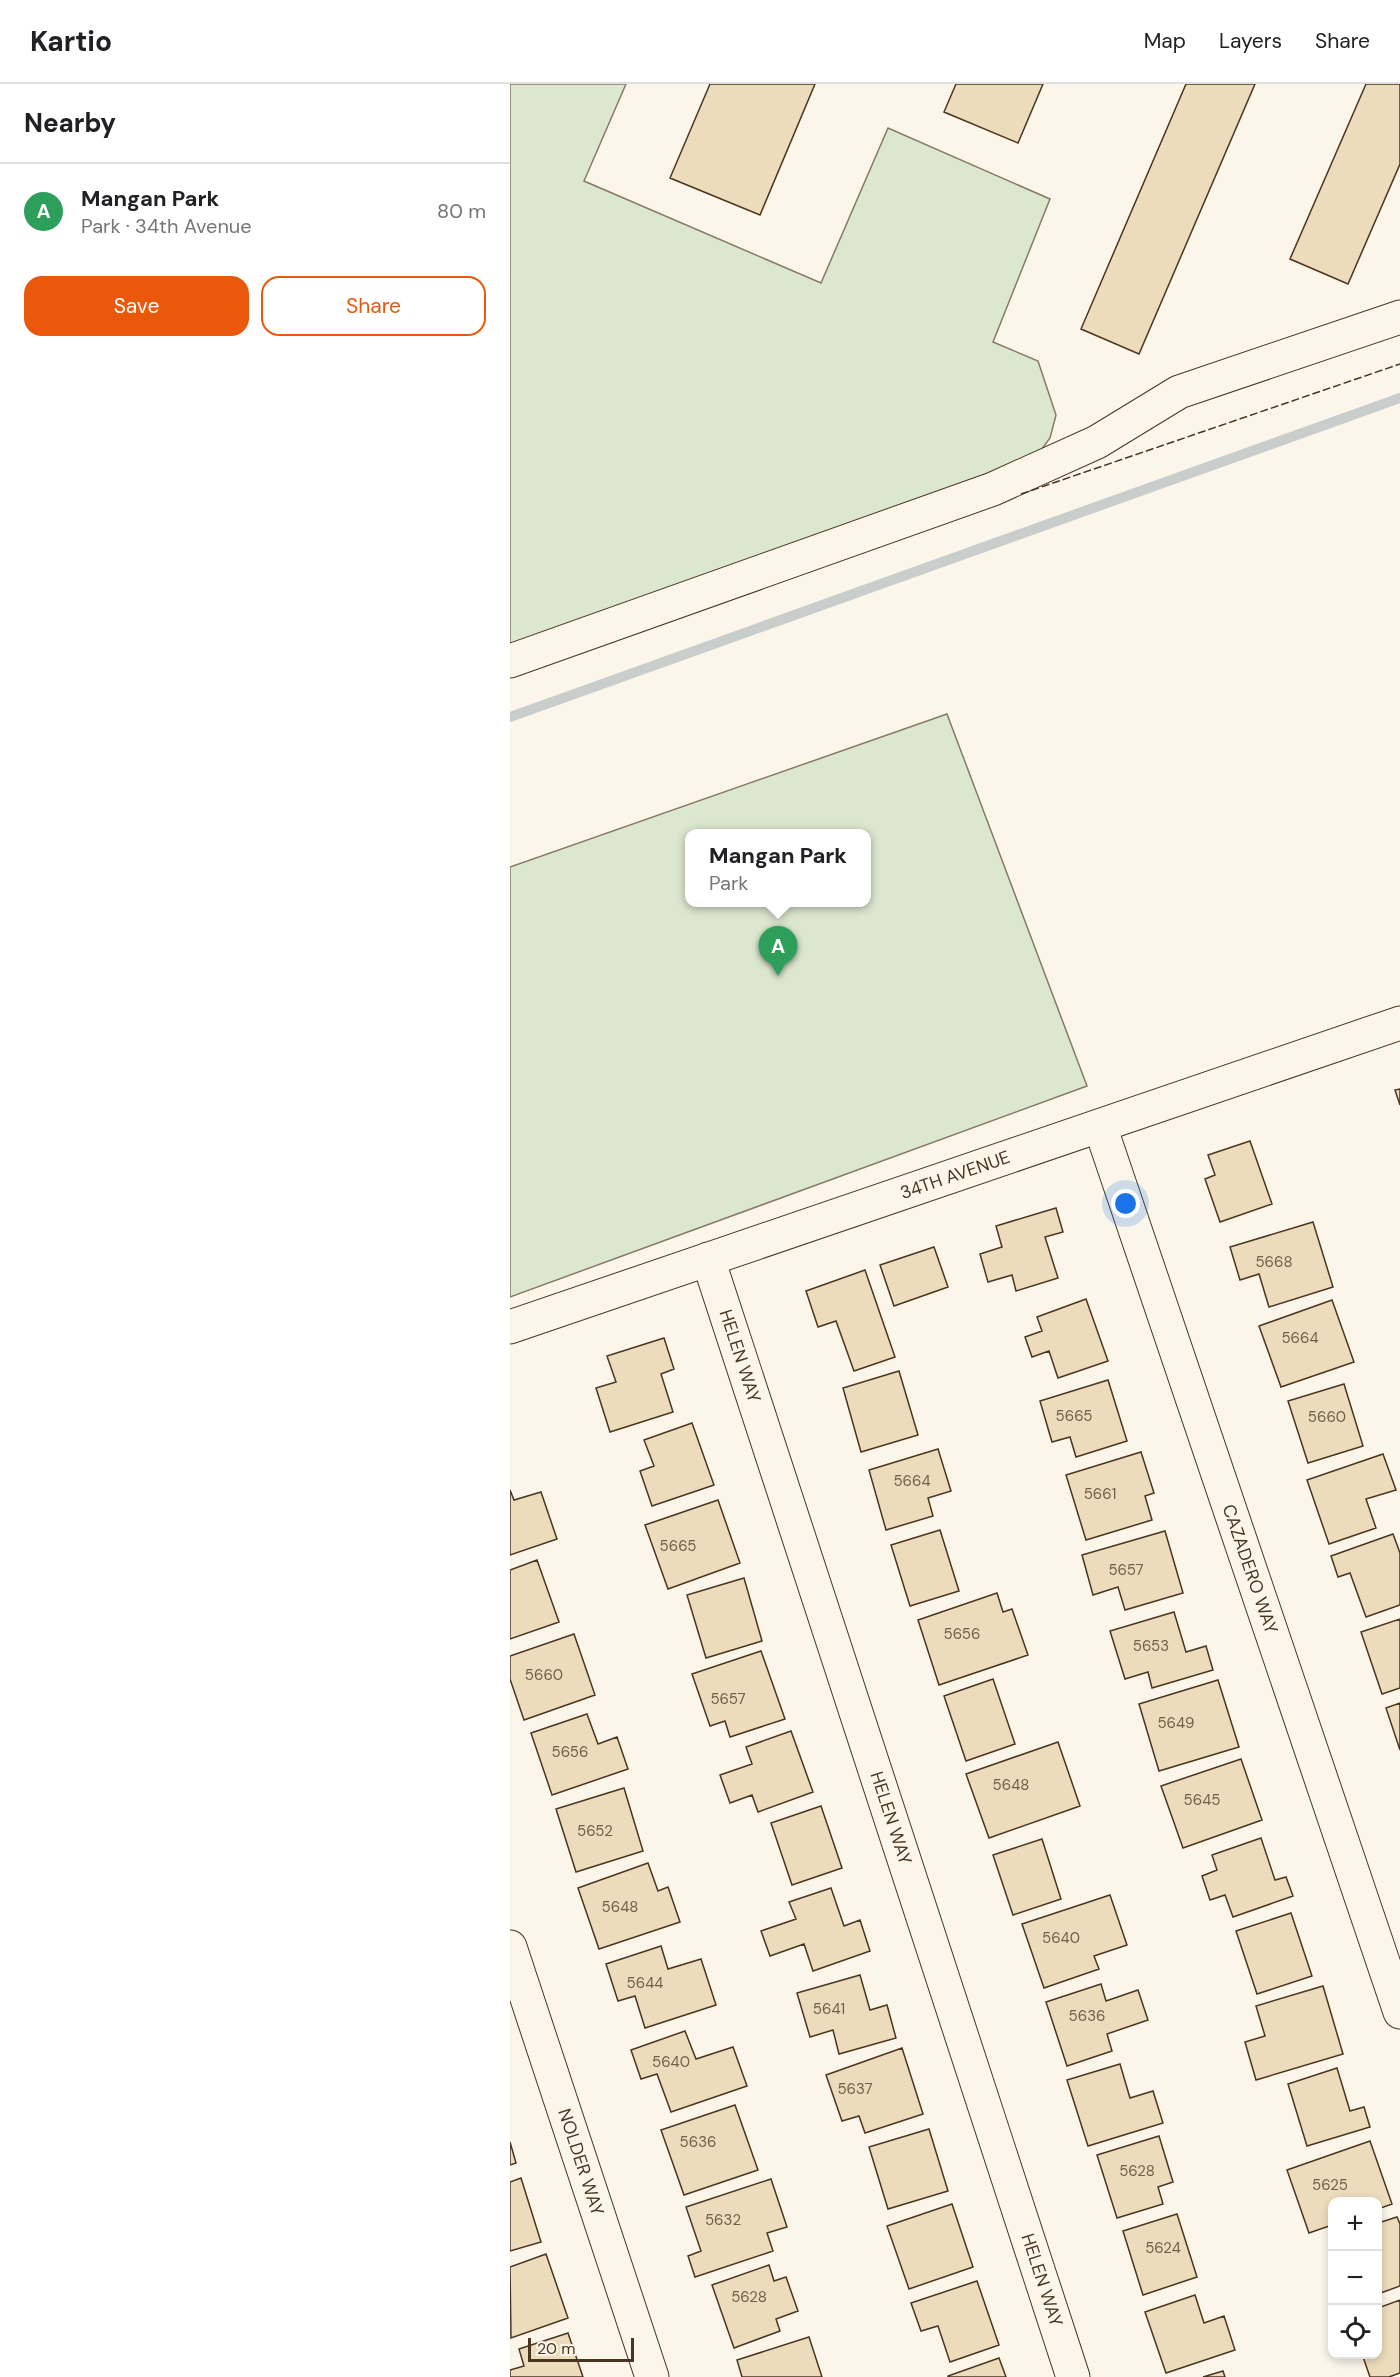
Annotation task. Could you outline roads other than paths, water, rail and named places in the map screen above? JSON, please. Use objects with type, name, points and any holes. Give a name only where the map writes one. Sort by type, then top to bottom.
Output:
[{"type":"street","points":[[510,661],[993,489],[1097,442],[1179,392],[1400,317]]},
{"type":"street","name":"34TH AVENUE","points":[[510,1327],[1400,1023]]},
{"type":"street","name":"CAZADERO WAY","points":[[1100,1126],[1400,2012]]},
{"type":"street","name":"HELEN WAY","points":[[708,1259],[1073,2377]]},
{"type":"street","name":"NOLDER WAY","points":[[510,1947],[652,2377]]},
{"type":"waterway","points":[[510,717],[1400,398]]},
{"type":"place","name":"Mangan Park","points":[[778,976]]}]
